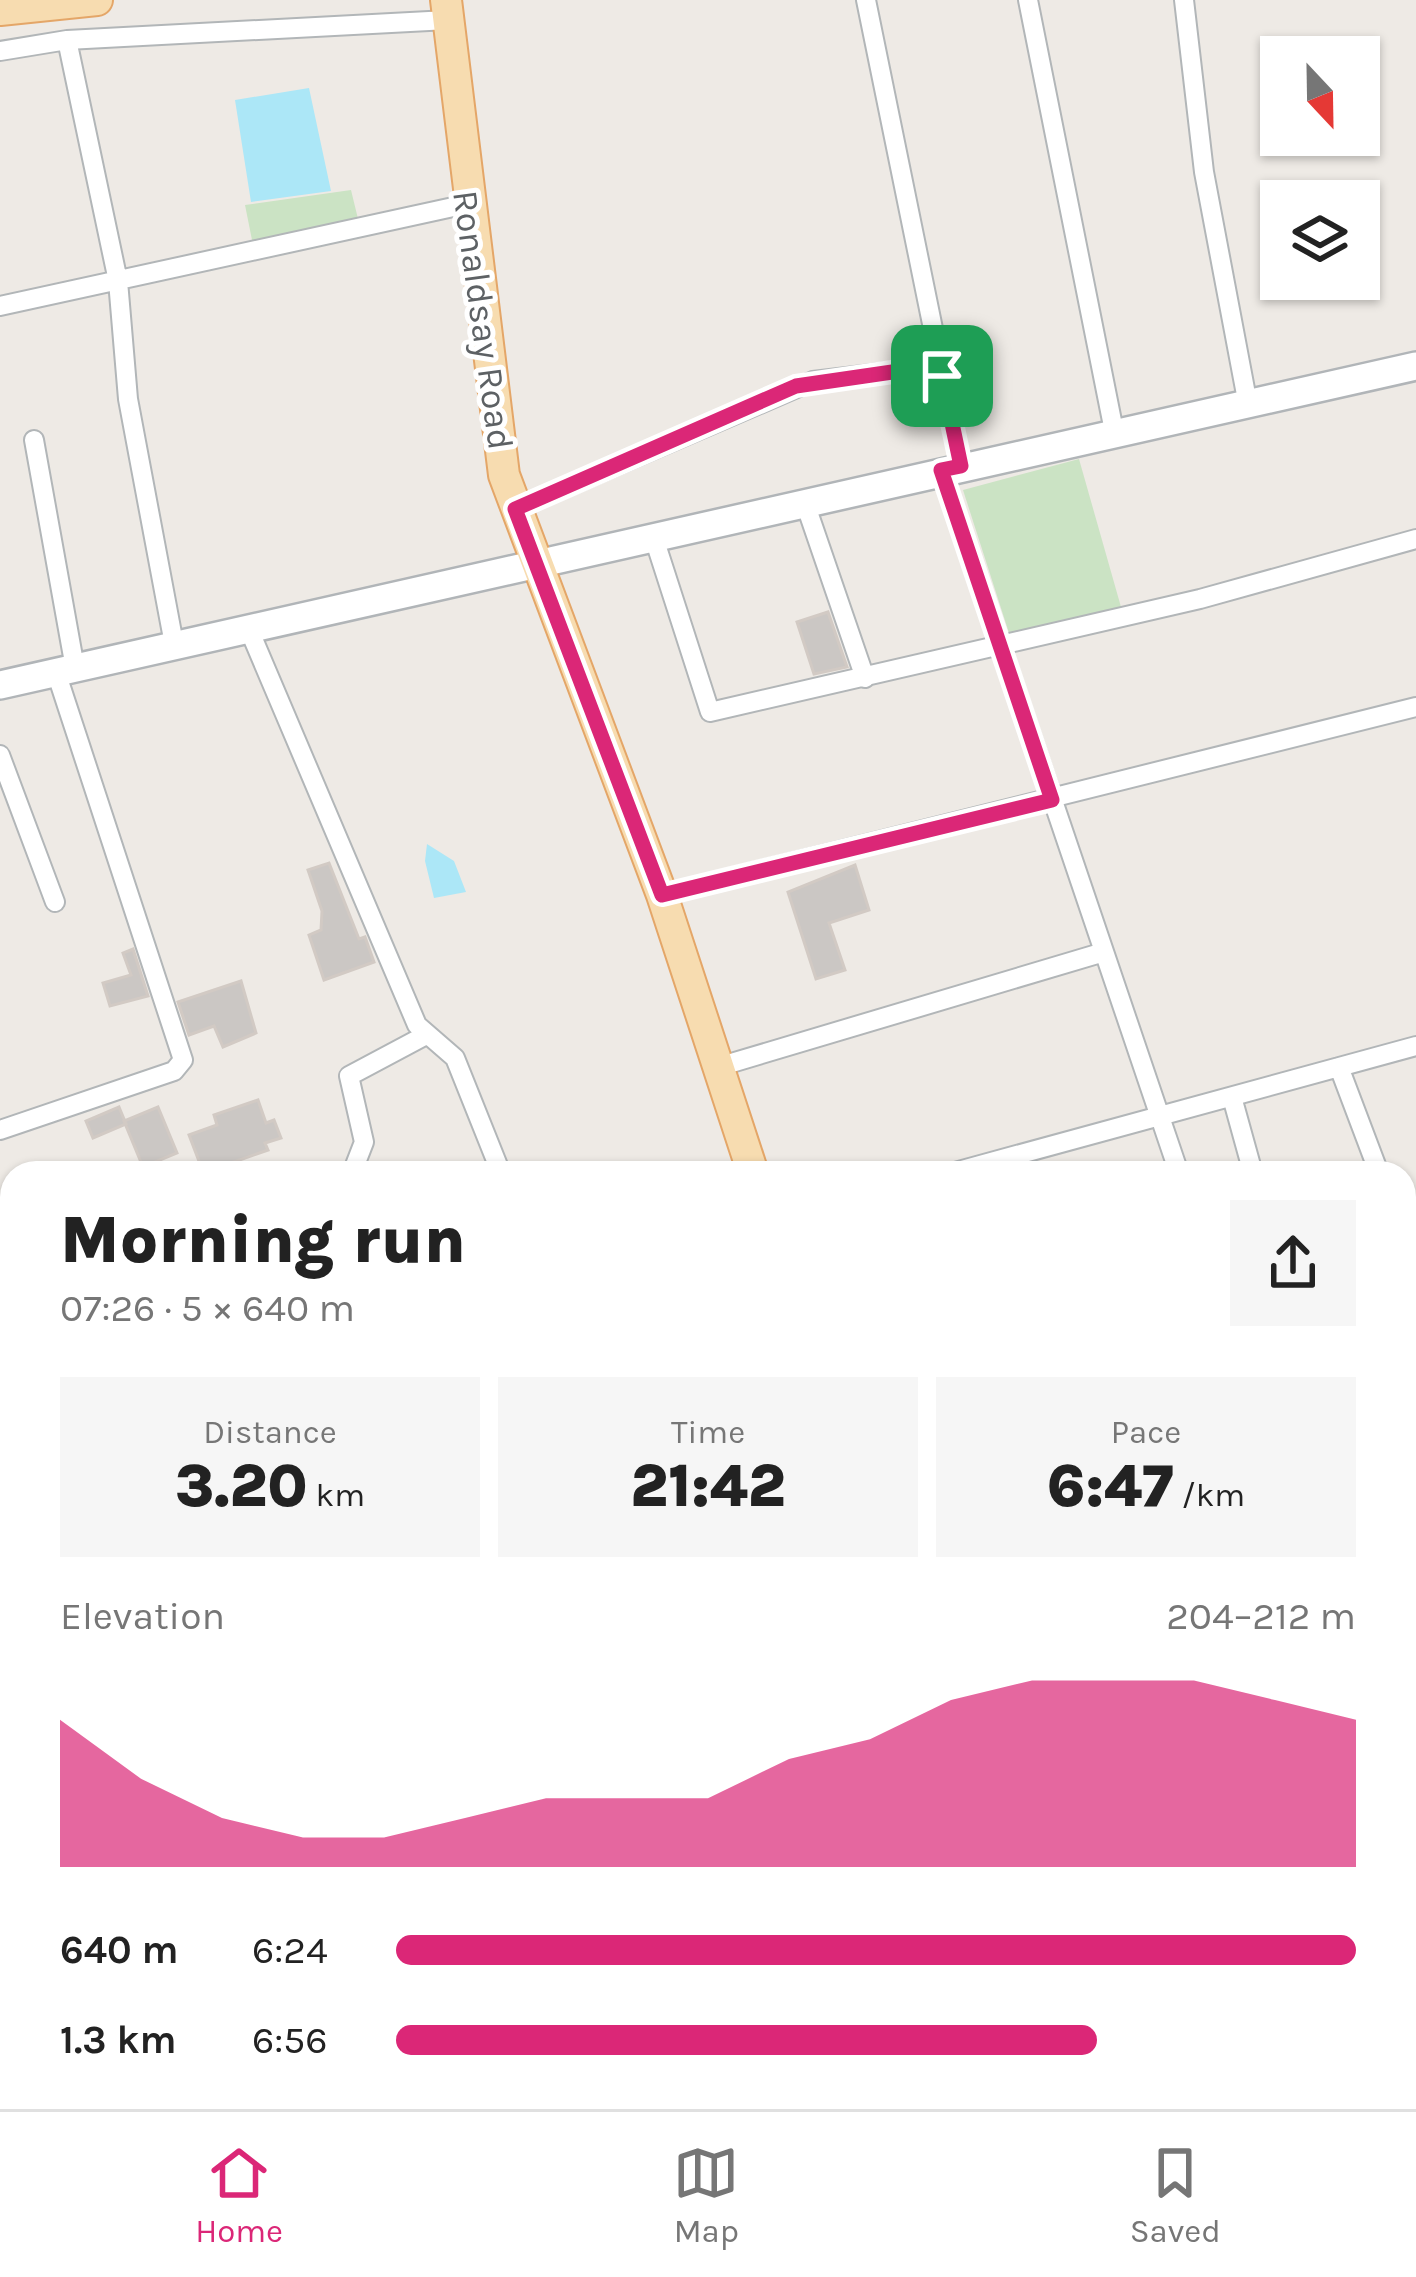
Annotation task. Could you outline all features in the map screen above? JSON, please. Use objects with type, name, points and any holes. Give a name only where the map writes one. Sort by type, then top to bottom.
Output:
[{"type":"main road","points":[[0,10],[97,0]]},
{"type":"main road","name":"Ronaldsay Road","points":[[447,10],[489,381],[515,509],[662,895],[749,1161]]},
{"type":"street","points":[[866,0],[942,376],[951,468],[1000,644],[1175,1161]]},
{"type":"street","points":[[1184,1],[1204,172],[1248,405]]},
{"type":"street","points":[[1029,6],[1115,436]]},
{"type":"street","points":[[0,51],[67,40],[447,10]]},
{"type":"street","points":[[67,40],[118,280],[128,399],[174,644]]},
{"type":"street","points":[[0,306],[467,204]]},
{"type":"street","points":[[0,685],[1416,366]]},
{"type":"street","points":[[515,509],[813,381],[906,370],[942,376]]},
{"type":"street","points":[[0,1130],[174,1071],[183,1060],[65,670],[34,440]]},
{"type":"street","points":[[806,502],[865,678]]},
{"type":"street","points":[[653,535],[710,712],[1200,599],[1416,538]]},
{"type":"street","points":[[248,627],[426,1035],[455,1058],[496,1161]]},
{"type":"street","points":[[662,895],[1416,707]]},
{"type":"street","points":[[0,755],[55,902]]},
{"type":"street","points":[[718,1066],[1104,952]]},
{"type":"street","points":[[357,1161],[364,1142],[349,1076],[426,1035]]},
{"type":"street","points":[[996,1161],[1416,1046]]},
{"type":"street","points":[[1339,1067],[1374,1161]]},
{"type":"street","points":[[1232,1096],[1250,1161]]},
{"type":"green space","points":[[351,190],[359,223],[253,245],[245,205]]},
{"type":"green space","points":[[1079,459],[1121,607],[1009,633],[963,490]]},
{"type":"water","points":[[309,88],[331,191],[251,202],[235,100]]},
{"type":"water","points":[[427,844],[454,861],[466,892],[434,898],[425,861]]},
{"type":"building","points":[[828,612],[847,667],[814,674],[797,622]]},
{"type":"building","points":[[329,863],[359,939],[365,937],[374,962],[324,980],[309,935],[321,930],[322,911],[308,870]]},
{"type":"building","points":[[855,865],[869,910],[829,923],[845,970],[816,979],[788,892]]},
{"type":"building","points":[[133,949],[148,996],[110,1006],[103,983],[131,975],[123,953]]},
{"type":"building","points":[[241,981],[256,1033],[223,1047],[214,1026],[189,1035],[178,1002]]},
{"type":"building","points":[[258,1100],[266,1123],[274,1120],[281,1138],[265,1143],[268,1150],[237,1161],[199,1161],[189,1135],[217,1125],[214,1115]]},
{"type":"building","points":[[119,1107],[126,1124],[93,1138],[86,1121]]},
{"type":"building","points":[[158,1107],[177,1153],[158,1161],[141,1161],[124,1121]]},
{"type":"route","points":[[906,370],[942,376],[961,466],[941,470],[1052,800],[662,895],[515,509],[813,381],[906,370]]}]
